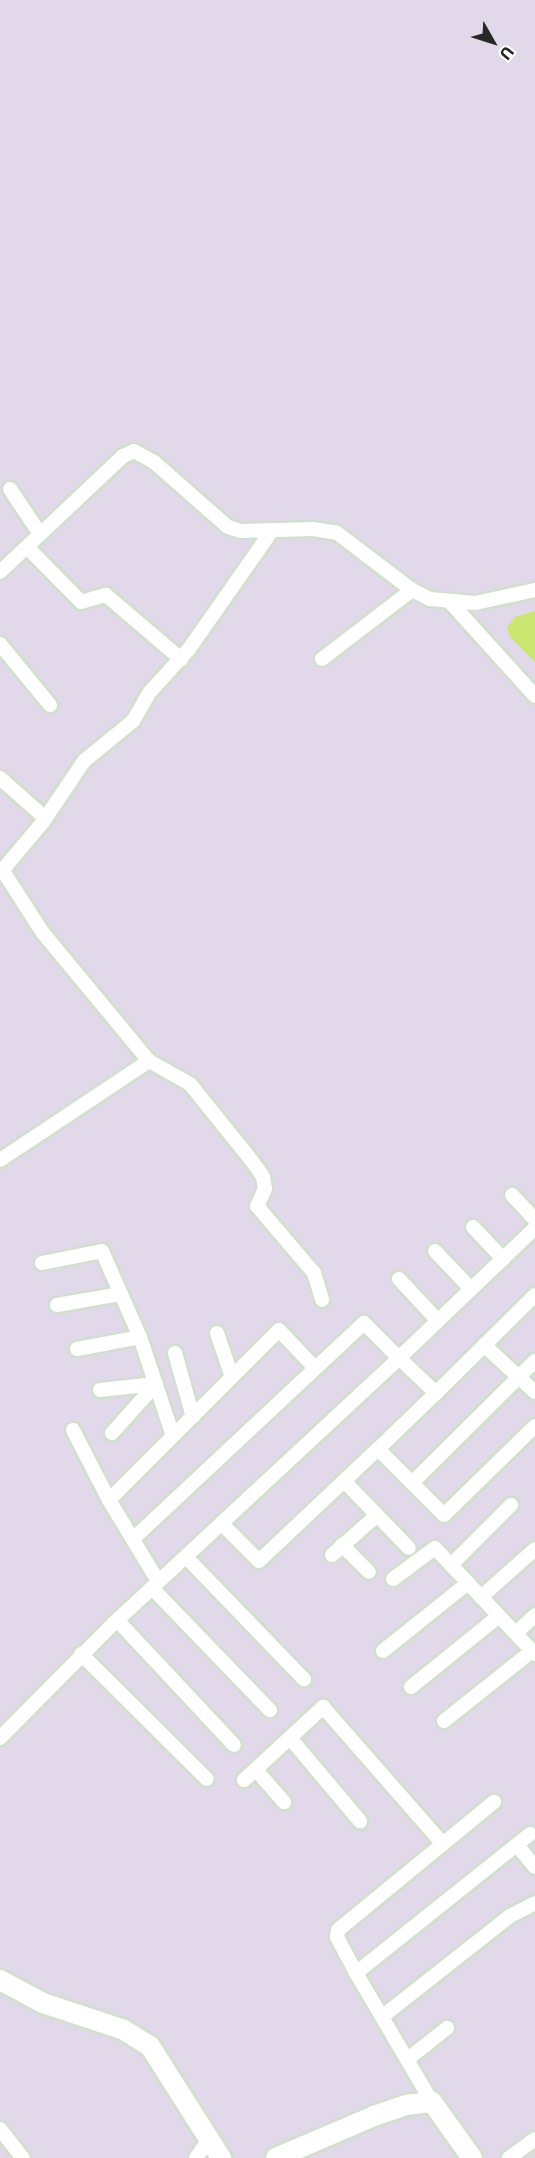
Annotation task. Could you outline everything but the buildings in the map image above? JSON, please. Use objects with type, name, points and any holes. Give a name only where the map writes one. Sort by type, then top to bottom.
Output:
[{"type":"street","points":[[0,572],[123,456],[134,451],[154,462],[220,522],[242,531],[272,532],[313,529],[337,533],[412,590],[451,603],[475,603],[535,590]]},
{"type":"street","points":[[10,489],[40,534]]},
{"type":"street","points":[[272,532],[181,659],[153,688],[133,721],[84,761],[45,818],[2,872],[43,933],[149,1061],[190,1084],[252,1161],[263,1177],[265,1189],[257,1206],[314,1273],[322,1300]]},
{"type":"street","points":[[27,547],[81,602],[106,595],[181,659]]},
{"type":"street","points":[[322,659],[412,590]]},
{"type":"street","points":[[451,603],[535,696]]},
{"type":"street","points":[[0,644],[50,705]]},
{"type":"street","points":[[0,778],[45,818]]},
{"type":"street","points":[[0,1160],[149,1061]]},
{"type":"street","points":[[512,1195],[535,1220]]},
{"type":"street","points":[[474,1227],[503,1259]]},
{"type":"street","points":[[0,1737],[81,1654],[535,1228]]},
{"type":"street","points":[[42,1263],[102,1251],[140,1337],[173,1436]]},
{"type":"street","points":[[435,1251],[471,1289]]},
{"type":"street","points":[[399,1279],[438,1321]]},
{"type":"street","points":[[57,1305],[121,1294]]},
{"type":"street","points":[[222,1524],[259,1561],[378,1449],[535,1295]]},
{"type":"street","points":[[133,1539],[364,1323],[436,1393]]},
{"type":"street","points":[[109,1500],[279,1330],[315,1368]]},
{"type":"street","points":[[217,1333],[232,1377]]},
{"type":"street","points":[[77,1349],[140,1337]]},
{"type":"street","points":[[484,1345],[535,1392]]},
{"type":"street","points":[[175,1353],[193,1417]]},
{"type":"street","points":[[412,1483],[535,1361]]},
{"type":"street","points":[[100,1390],[156,1384]]},
{"type":"street","points":[[112,1433],[156,1384]]},
{"type":"street","points":[[125,1387],[134,1409]]},
{"type":"street","points":[[378,1449],[444,1515],[535,1426]]},
{"type":"street","points":[[73,1430],[109,1500],[133,1539],[155,1585],[270,1710]]},
{"type":"street","points":[[344,1481],[409,1548]]},
{"type":"street","points":[[451,1565],[511,1504]]},
{"type":"street","points":[[369,1572],[337,1550],[377,1515]]},
{"type":"street","points":[[393,1579],[435,1548],[534,1653],[444,1721]]},
{"type":"street","points":[[482,1597],[535,1549]]},
{"type":"street","points":[[186,1557],[303,1679]]},
{"type":"street","points":[[383,1651],[468,1583]]},
{"type":"street","points":[[516,1633],[535,1615]]},
{"type":"street","points":[[411,1687],[499,1616]]},
{"type":"street","points":[[117,1620],[234,1745]]},
{"type":"street","points":[[81,1654],[207,1779]]},
{"type":"street","points":[[244,1780],[323,1707],[442,1843]]},
{"type":"street","points":[[290,1738],[360,1821]]},
{"type":"street","points":[[256,1770],[284,1802]]},
{"type":"street","points":[[472,2158],[432,2102],[337,1937],[342,1923],[494,1802]]},
{"type":"street","points":[[356,1973],[530,1834]]},
{"type":"street","points":[[517,1845],[535,1867]]},
{"type":"street","points":[[383,2016],[510,1916],[535,1903]]},
{"type":"street","points":[[0,1980],[43,2003],[124,2030],[150,2046],[208,2141],[221,2158]]},
{"type":"street","points":[[408,2059],[447,2028]]},
{"type":"street","points":[[276,2158],[374,2116],[406,2105],[432,2102]]},
{"type":"street","points":[[0,2129],[23,2158]]},
{"type":"street","points":[[509,2158],[535,2139]]},
{"type":"street","points":[[196,2158],[208,2141]]},
{"type":"shaded area","points":[[535,611],[535,662],[510,637],[507,628],[515,617]]}]
